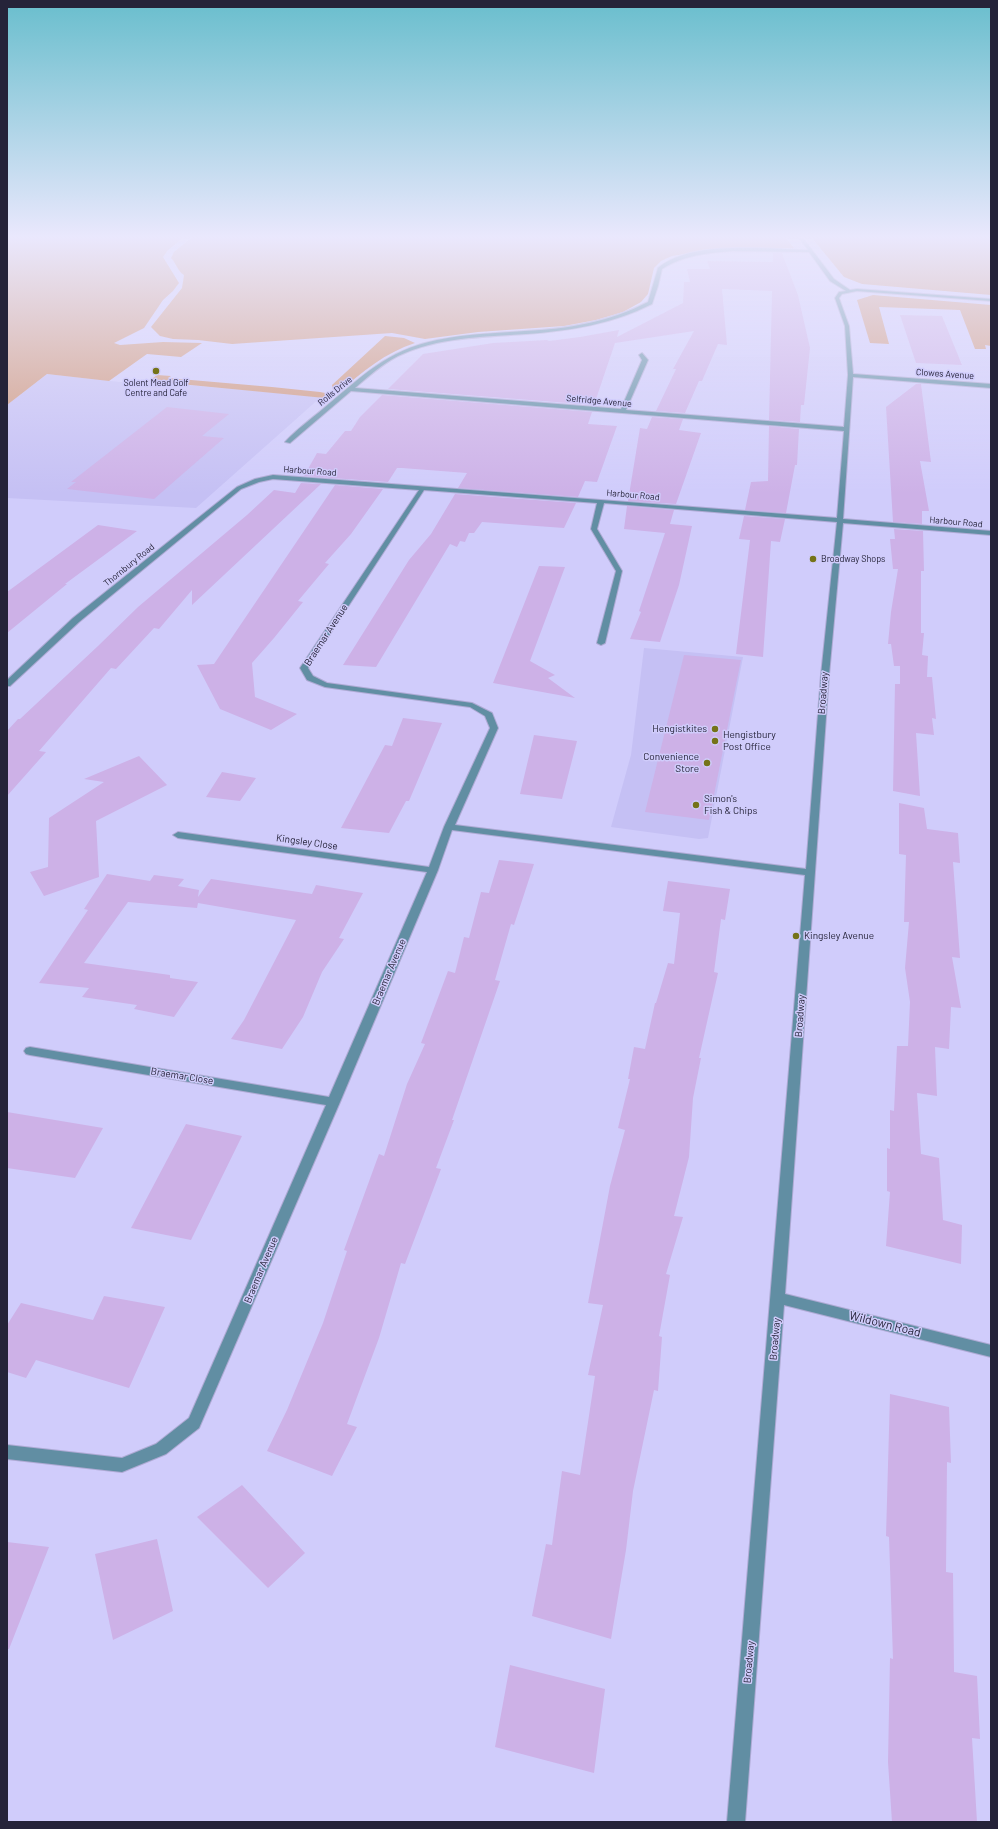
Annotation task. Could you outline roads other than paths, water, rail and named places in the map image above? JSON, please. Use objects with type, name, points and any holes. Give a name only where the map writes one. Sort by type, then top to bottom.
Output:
[{"type":"street","name":"Rolls Drive","points":[[288,442],[390,357],[425,343],[468,337],[572,328],[600,323]]},
{"type":"street","name":"Broadway","points":[[736,1822],[778,1298],[825,675],[837,560],[851,376],[846,323]]},
{"type":"street","points":[[622,412],[645,360],[642,355]]},
{"type":"street","name":"Clowes Avenue","points":[[851,376],[991,386]]},
{"type":"street","name":"Selfridge Avenue","points":[[350,389],[846,429]]},
{"type":"street","name":"Harbour Road","points":[[273,478],[601,501],[991,534]]},
{"type":"street","name":"Thornbury Road","points":[[7,684],[76,620],[239,488],[257,480],[273,478]]},
{"type":"street","name":"Braemar Avenue","points":[[7,1452],[122,1465],[161,1449],[194,1422],[334,1102],[433,870],[449,827],[494,728],[488,715],[472,705],[325,685],[310,678],[304,668],[422,489]]},
{"type":"street","points":[[601,501],[594,529],[619,571],[601,643]]},
{"type":"street","points":[[449,827],[810,873]]},
{"type":"street","name":"Kingsley Close","points":[[178,835],[433,870]]},
{"type":"street","name":"Braemar Close","points":[[30,1051],[334,1102]]},
{"type":"street","name":"Wildown Road","points":[[778,1298],[991,1351]]},
{"type":"place","name":"Solent Mead Golf Centre and Cafe","points":[[156,371]]},
{"type":"place","name":"Broadway Shops","points":[[813,559]]},
{"type":"place","name":"Hengistkites","points":[[715,729]]},
{"type":"place","name":"Hengistbury Post Office","points":[[715,741]]},
{"type":"place","name":"Convenience Store","points":[[707,763]]},
{"type":"place","name":"Simon's Fish & Chips","points":[[696,805]]},
{"type":"place","name":"Kingsley Avenue","points":[[796,936]]}]
